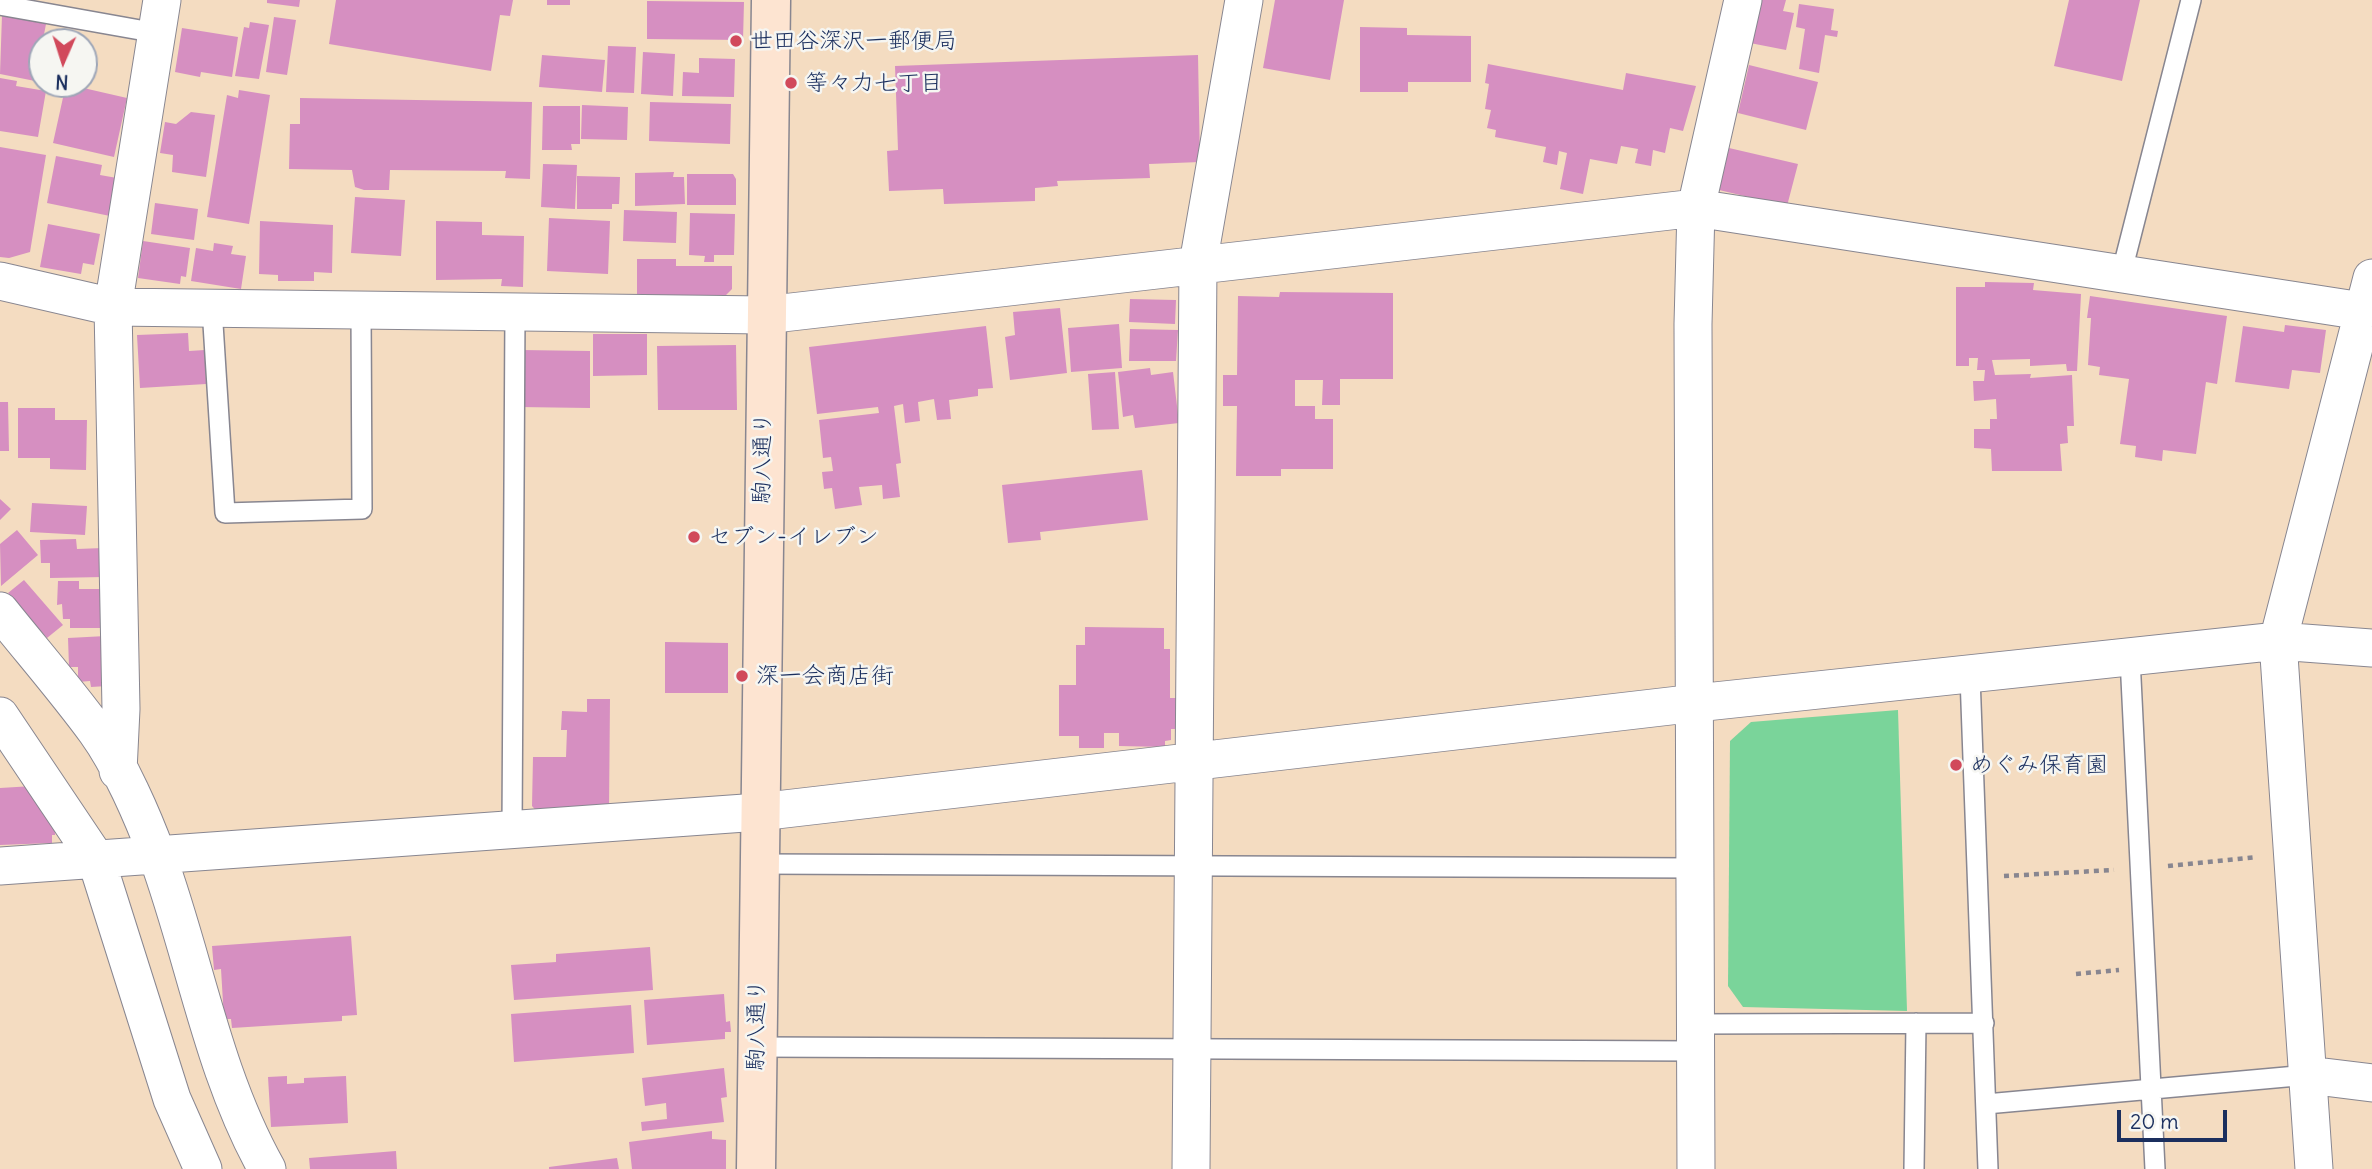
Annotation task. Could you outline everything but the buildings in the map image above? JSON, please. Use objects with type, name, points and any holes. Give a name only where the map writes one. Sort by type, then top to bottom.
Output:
[{"type":"street","name":"駒八通り","points":[[755,1169],[771,0]]},
{"type":"street","points":[[1191,1169],[1198,264],[1244,0]]},
{"type":"street","points":[[1696,1169],[1693,324],[1696,208],[1743,0]]},
{"type":"street","points":[[118,771],[121,709],[113,307],[159,17]]},
{"type":"street","points":[[0,281],[113,307],[765,315],[1696,208],[2121,275],[2367,295],[2278,641],[2314,1169]]},
{"type":"street","points":[[0,611],[97,733],[118,771],[156,854],[206,1022],[230,1086],[267,1169]]},
{"type":"street","points":[[0,866],[759,812],[1696,703],[1970,676],[2278,641],[2372,648]]},
{"type":"street","points":[[0,716],[96,859],[172,1099],[203,1169]]},
{"type":"street","points":[[2308,1075],[2372,1083]]},
{"type":"lane","points":[[2121,275],[2191,0]]},
{"type":"lane","points":[[0,5],[159,17]]},
{"type":"lane","points":[[212,308],[225,513],[362,509],[361,310]]},
{"type":"lane","points":[[512,830],[515,312]]},
{"type":"lane","points":[[2130,658],[2155,1169]]},
{"type":"lane","points":[[1970,676],[1988,1169]]},
{"type":"lane","points":[[759,864],[1696,868]]},
{"type":"lane","points":[[757,1047],[1192,1051],[1696,1038],[1916,1023],[1984,1023]]},
{"type":"lane","points":[[1914,1169],[1916,1023]]},
{"type":"lane","points":[[1986,1104],[2308,1075]]},
{"type":"path","points":[[2076,974],[2144,968]]},
{"type":"green space","points":[[1898,710],[1907,1011],[1743,1007],[1728,986],[1730,741],[1751,722]]},
{"type":"place","name":"世田谷深沢一郵便局","points":[[736,41]]},
{"type":"place","name":"等々力七丁目","points":[[791,83]]},
{"type":"place","name":"セブン-イレブン","points":[[694,537]]},
{"type":"place","name":"深一会商店街","points":[[742,676]]},
{"type":"place","name":"めぐみ保育園","points":[[1956,765]]}]
